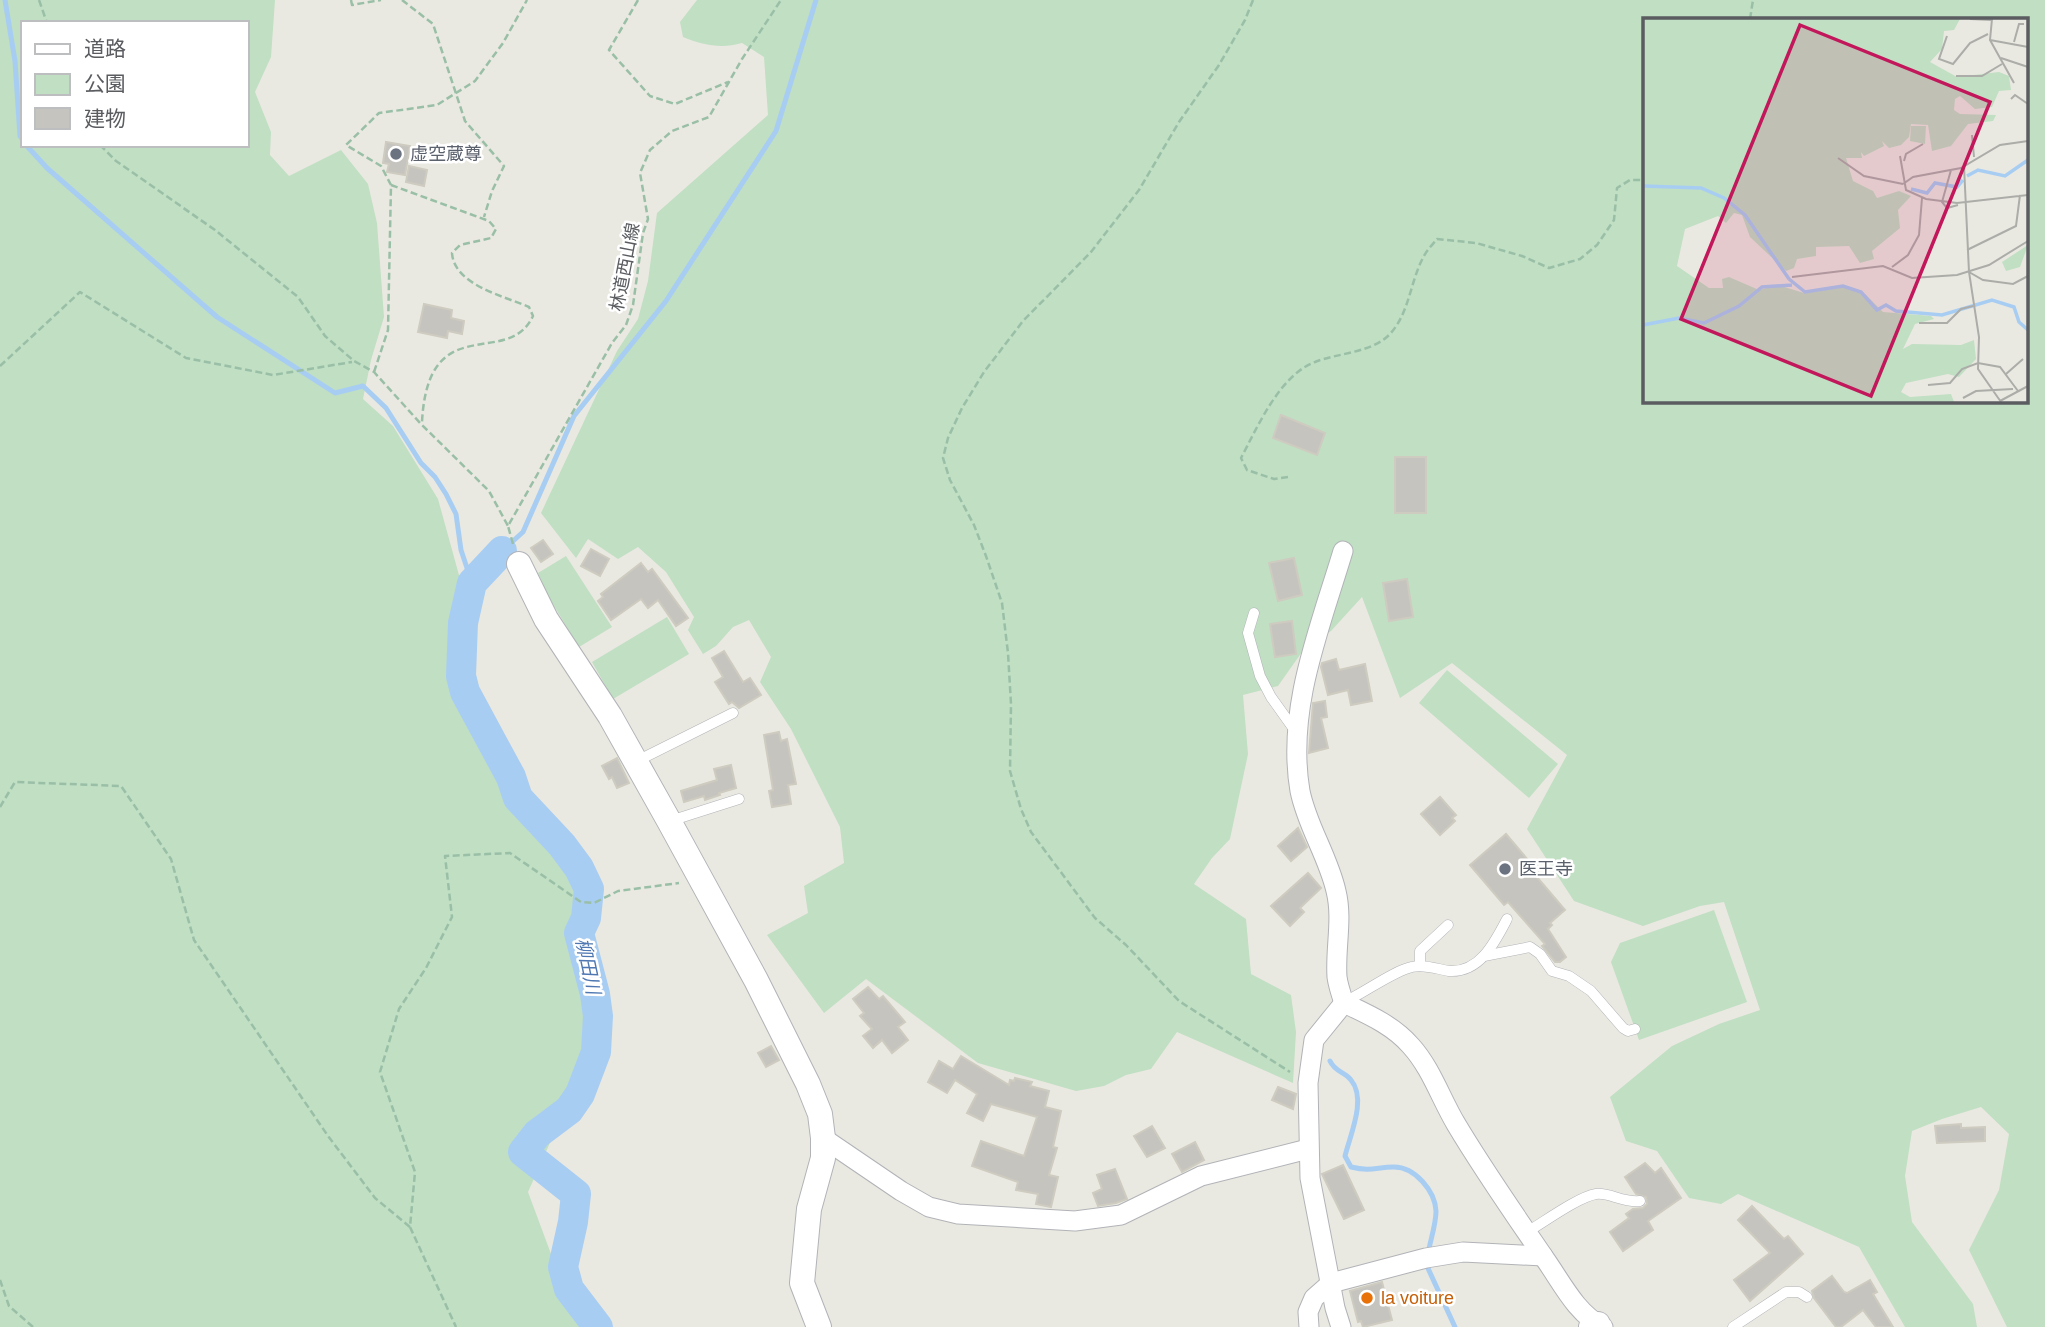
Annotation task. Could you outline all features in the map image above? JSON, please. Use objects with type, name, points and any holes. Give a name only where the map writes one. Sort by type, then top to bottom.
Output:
[{"type":"street","points":[[1343,551],[1305,679],[1298,716],[1298,734],[1300,791],[1329,865],[1337,894],[1337,978],[1343,1003]]},
{"type":"street","points":[[519,564],[547,619],[610,716],[701,879],[756,980],[808,1084],[820,1114],[822,1158],[809,1209],[803,1283],[819,1327]]},
{"type":"street","points":[[1341,1327],[1310,1178],[1308,1083],[1314,1040],[1343,1003]]},
{"type":"street","points":[[1343,1003],[1378,1019],[1411,1045],[1478,1160],[1581,1311],[1597,1326]]},
{"type":"street","points":[[823,1138],[929,1207],[958,1213],[1075,1221],[1121,1215],[1200,1176],[1308,1149]]},
{"type":"street","points":[[1309,1327],[1308,1312],[1314,1298],[1331,1283],[1426,1258],[1463,1252],[1544,1256]]},
{"type":"lane","points":[[1254,613],[1248,633],[1260,676],[1298,734]]},
{"type":"lane","points":[[635,762],[733,713]]},
{"type":"lane","points":[[669,821],[739,799]]},
{"type":"lane","points":[[1343,1003],[1367,992],[1399,971],[1420,966],[1462,970],[1484,956],[1493,946],[1507,919]]},
{"type":"lane","points":[[1420,966],[1420,951],[1448,925]]},
{"type":"lane","points":[[1484,956],[1530,947],[1540,954],[1552,971],[1569,976],[1591,991],[1623,1028],[1628,1031],[1634,1029]]},
{"type":"lane","points":[[1527,1232],[1597,1194],[1629,1202],[1640,1201]]},
{"type":"lane","points":[[1733,1327],[1786,1292],[1800,1292],[1807,1297]]},
{"type":"path","points":[[39,0],[46,21]]},
{"type":"path","points":[[351,0],[352,5],[382,0]]},
{"type":"path","points":[[402,0],[433,24],[465,121],[504,166],[483,218]]},
{"type":"path","points":[[374,372],[388,330],[391,185],[382,166],[346,145],[379,113],[437,105],[475,81],[503,43],[527,0]]},
{"type":"path","points":[[638,0],[609,50],[650,96],[675,104],[729,82]]},
{"type":"path","name":"林道西山線","points":[[508,526],[612,342],[626,325],[633,305],[643,233],[648,219],[640,173],[650,150],[672,131],[709,117],[781,0]]},
{"type":"path","points":[[1253,0],[1245,20],[1219,65],[1179,122],[1139,190],[1091,252],[1023,321],[984,372],[962,408],[943,458],[950,480],[974,525],[1002,603],[1010,691],[1010,771],[1031,832],[1095,918],[1126,945],[1179,1001],[1308,1083]]},
{"type":"path","points":[[1750,18],[1753,0]]},
{"type":"path","points":[[102,147],[116,161],[215,230],[298,297],[325,336],[354,361],[374,372],[421,424],[489,491],[508,526],[519,564]]},
{"type":"path","points":[[1288,477],[1274,479],[1247,470],[1241,458],[1270,407],[1291,376],[1302,368],[1317,361],[1359,352],[1389,336],[1404,310],[1424,255],[1437,239],[1476,243],[1522,256],[1549,268],[1580,259],[1597,245],[1614,219],[1617,188],[1630,180],[1643,180]]},
{"type":"path","points":[[391,185],[489,221],[496,229],[491,238],[460,245],[452,253],[452,263],[466,281],[529,307],[533,316],[529,325],[521,331],[450,353],[433,370],[426,388],[421,424]]},
{"type":"path","points":[[0,366],[79,292],[186,358],[273,375],[354,361]]},
{"type":"path","points":[[0,807],[15,782],[121,786],[170,859],[194,940],[328,1136],[375,1198],[410,1227],[456,1327]]},
{"type":"path","points":[[410,1227],[415,1172],[380,1072],[399,1009],[426,968],[452,917],[445,856],[510,853],[580,902],[594,903],[618,891],[701,879]]},
{"type":"path","points":[[0,1280],[9,1306],[33,1327]]},
{"type":"green space","points":[[0,0],[275,0],[271,57],[255,92],[271,132],[270,155],[289,176],[341,150],[368,184],[377,223],[384,317],[363,399],[393,426],[438,499],[462,586],[453,648],[454,676],[495,753],[515,806],[556,854],[575,871],[584,902],[574,934],[592,1003],[594,1044],[528,1192],[573,1313],[581,1327],[0,1327]]},
{"type":"green space","points":[[697,0],[2045,0],[2045,1327],[2007,1327],[1969,1250],[1999,1190],[2009,1134],[1981,1107],[1912,1131],[1905,1176],[1912,1222],[1973,1304],[1977,1327],[1905,1327],[1859,1247],[1738,1194],[1721,1204],[1689,1198],[1657,1151],[1626,1141],[1610,1097],[1672,1046],[1719,1024],[1760,1010],[1724,902],[1700,906],[1643,926],[1574,901],[1527,829],[1567,755],[1452,663],[1400,698],[1362,597],[1331,631],[1302,652],[1278,686],[1243,695],[1248,754],[1230,839],[1212,858],[1194,884],[1246,919],[1251,974],[1291,995],[1296,1032],[1293,1083],[1177,1032],[1151,1069],[1126,1075],[1104,1086],[1076,1091],[978,1063],[866,979],[824,1013],[767,935],[808,913],[804,886],[844,863],[840,827],[791,729],[760,682],[771,657],[749,620],[733,627],[716,646],[703,654],[688,630],[694,617],[666,572],[638,547],[618,559],[588,539],[576,558],[541,513],[617,351],[638,319],[648,281],[657,213],[768,115],[764,57],[742,43],[712,45],[683,37],[680,22]]},
{"type":"green space","points":[[566,556],[612,627],[579,647],[548,596],[538,573]]},
{"type":"green space","points":[[667,617],[689,654],[613,699],[592,662]]},
{"type":"green space","points":[[1447,670],[1558,764],[1529,798],[1419,703]]},
{"type":"green space","points":[[1714,910],[1747,1002],[1639,1040],[1611,962],[1620,943]]},
{"type":"building","name":"虚空蔵尊","points":[[386,142],[410,146],[405,175],[387,172],[389,164],[383,163]]},
{"type":"building","points":[[409,166],[427,170],[424,186],[406,182]]},
{"type":"building","points":[[424,304],[452,310],[451,318],[464,321],[462,334],[448,331],[447,338],[418,332]]},
{"type":"building","points":[[1281,415],[1325,433],[1317,455],[1273,438]]},
{"type":"building","points":[[1395,457],[1426,457],[1426,513],[1395,513]]},
{"type":"building","points":[[543,540],[553,554],[541,562],[531,548]]},
{"type":"building","points":[[591,549],[609,559],[600,576],[581,566]]},
{"type":"building","points":[[1294,558],[1302,595],[1278,601],[1269,563]]},
{"type":"building","points":[[641,563],[648,572],[652,569],[688,618],[676,626],[658,600],[648,608],[641,599],[611,620],[598,601],[603,597],[601,594]]},
{"type":"building","points":[[1407,579],[1413,617],[1389,621],[1383,583]]},
{"type":"building","points":[[1292,621],[1296,654],[1275,657],[1270,624]]},
{"type":"building","points":[[724,651],[743,682],[750,678],[761,695],[739,708],[732,702],[729,704],[715,682],[723,677],[712,658]]},
{"type":"building","points":[[1336,659],[1339,670],[1365,664],[1372,701],[1351,705],[1348,690],[1328,695],[1321,667],[1322,663]]},
{"type":"building","points":[[1325,701],[1327,717],[1321,718],[1328,748],[1309,753],[1313,703]]},
{"type":"building","points":[[779,732],[781,741],[787,739],[796,784],[788,785],[791,804],[772,807],[769,791],[773,790],[764,735]]},
{"type":"building","points":[[617,758],[629,783],[617,788],[602,766]]},
{"type":"building","points":[[731,765],[736,788],[705,800],[704,796],[684,802],[681,791],[717,780],[714,769]]},
{"type":"building","points":[[1440,797],[1456,815],[1452,818],[1455,821],[1440,835],[1421,814]]},
{"type":"building","points":[[1298,828],[1307,847],[1291,861],[1278,846]]},
{"type":"building","points":[[1506,834],[1539,873],[1536,876],[1565,910],[1550,923],[1552,925],[1548,929],[1566,957],[1560,962],[1555,962],[1542,946],[1545,944],[1508,902],[1504,905],[1470,865]]},
{"type":"building","points":[[1308,873],[1321,888],[1300,908],[1304,912],[1290,926],[1271,906]]},
{"type":"building","points":[[868,987],[879,999],[883,996],[905,1022],[898,1027],[908,1040],[892,1053],[882,1040],[873,1048],[863,1036],[872,1029],[860,1016],[864,1013],[853,999]]},
{"type":"building","points":[[771,1046],[779,1060],[766,1067],[758,1053]]},
{"type":"building","points":[[961,1056],[1009,1085],[1010,1080],[1014,1081],[1015,1078],[1032,1082],[1030,1086],[1049,1091],[1045,1107],[1061,1111],[1053,1147],[1057,1148],[1049,1175],[1058,1177],[1051,1207],[1036,1204],[1038,1194],[1016,1190],[1018,1182],[972,1166],[981,1141],[1024,1156],[1037,1117],[991,1104],[983,1121],[967,1113],[977,1094],[955,1080],[947,1093],[928,1082],[939,1061],[953,1069]]},
{"type":"building","points":[[1278,1087],[1296,1094],[1293,1109],[1272,1100]]},
{"type":"building","points":[[1961,1124],[1961,1128],[1985,1127],[1985,1141],[1937,1143],[1935,1126]]},
{"type":"building","points":[[1152,1126],[1165,1148],[1147,1157],[1134,1136]]},
{"type":"building","points":[[1195,1142],[1204,1160],[1182,1172],[1172,1154]]},
{"type":"building","points":[[1645,1163],[1655,1173],[1661,1168],[1681,1198],[1648,1221],[1653,1230],[1623,1251],[1610,1232],[1629,1218],[1626,1214],[1647,1204],[1646,1197],[1636,1194],[1625,1177]]},
{"type":"building","points":[[1343,1165],[1364,1210],[1344,1219],[1322,1174]]},
{"type":"building","points":[[1115,1169],[1127,1199],[1098,1206],[1093,1193],[1102,1189],[1097,1175]]},
{"type":"building","points":[[1752,1206],[1784,1239],[1788,1236],[1803,1254],[1750,1301],[1734,1280],[1770,1253],[1738,1220]]},
{"type":"building","points":[[1832,1276],[1847,1293],[1870,1280],[1877,1292],[1873,1294],[1893,1327],[1876,1327],[1863,1310],[1841,1327],[1836,1327],[1814,1298],[1812,1291]]},
{"type":"building","points":[[1382,1282],[1392,1320],[1363,1327],[1361,1321],[1358,1322],[1350,1291]]},
{"type":"waterway","points":[[5,0],[15,61],[21,137]]},
{"type":"waterway","points":[[502,551],[523,532],[574,416],[666,301],[776,131],[816,0]]},
{"type":"waterway","points":[[28,147],[47,168],[217,317],[335,393],[363,386],[386,408],[421,463],[435,477],[456,514],[461,550],[472,583]]},
{"type":"waterway","name":"柳田川","points":[[502,551],[472,583],[463,623],[461,676],[465,692],[511,777],[518,798],[562,845],[579,868],[589,889],[586,918],[579,933],[595,994],[598,1016],[596,1052],[580,1094],[569,1110],[537,1134],[523,1152],[576,1194],[563,1267],[569,1289],[598,1327]]},
{"type":"waterway","points":[[1330,1061],[1351,1080],[1358,1097],[1356,1117],[1345,1156],[1351,1167],[1402,1168],[1416,1176],[1428,1188],[1436,1211],[1428,1254]]},
{"type":"waterway","points":[[1426,1264],[1455,1327]]},
{"type":"place","name":"虚空蔵尊","points":[[396,154]]},
{"type":"place","name":"医王寺","points":[[1505,869]]},
{"type":"place","name":"la voiture","points":[[1367,1298]]}]
